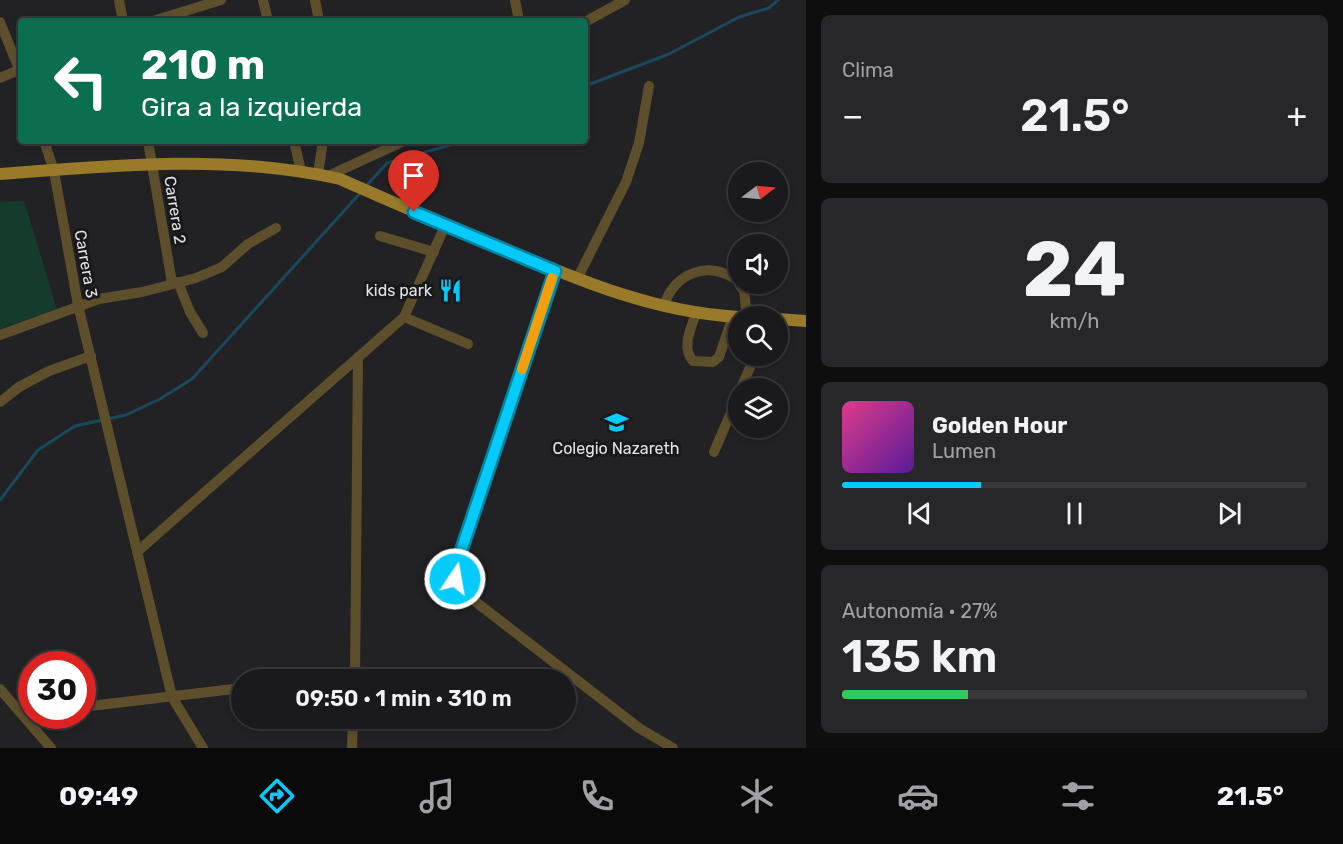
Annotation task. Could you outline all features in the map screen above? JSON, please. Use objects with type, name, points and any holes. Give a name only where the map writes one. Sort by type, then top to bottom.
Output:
[{"type":"main road","points":[[1,174],[153,165],[250,165],[301,171],[329,177],[555,271],[635,300],[696,313],[728,315]]},
{"type":"main road","points":[[788,320],[806,321]]},
{"type":"street","points":[[119,0],[122,18]]},
{"type":"street","points":[[163,18],[221,0]]},
{"type":"street","points":[[263,0],[267,18]]},
{"type":"street","points":[[315,0],[318,18]]},
{"type":"street","points":[[518,0],[519,18]]},
{"type":"street","points":[[588,20],[612,4],[625,0]]},
{"type":"street","points":[[0,22],[18,66]]},
{"type":"street","points":[[0,78],[18,72]]},
{"type":"street","points":[[576,279],[626,182],[639,143],[648,86]]},
{"type":"street","name":"Carrera 3","points":[[45,144],[54,171],[78,305],[172,697],[202,748]]},
{"type":"street","name":"Carrera 2","points":[[149,144],[175,283],[203,333]]},
{"type":"street","points":[[295,144],[301,171]]},
{"type":"street","points":[[324,144],[329,177],[398,144]]},
{"type":"street","points":[[138,551],[404,316],[446,226]]},
{"type":"street","points":[[0,335],[78,305],[175,283],[222,267],[248,244],[276,228]]},
{"type":"street","points":[[380,236],[434,252]]},
{"type":"street","points":[[664,306],[675,284],[685,275],[710,270],[728,273]]},
{"type":"street","points":[[555,271],[455,569],[455,579],[459,589],[468,596],[639,728],[673,748]]},
{"type":"street","points":[[696,313],[687,340],[687,354],[693,361],[713,362],[719,357],[728,335]]},
{"type":"street","points":[[404,316],[468,344]]},
{"type":"street","points":[[0,402],[19,387],[49,371],[91,356]]},
{"type":"street","points":[[355,669],[358,357]]},
{"type":"street","points":[[714,452],[728,419]]},
{"type":"street","points":[[0,689],[18,709]]},
{"type":"street","points":[[96,705],[231,689]]},
{"type":"street","points":[[35,729],[51,748]]},
{"type":"street","points":[[352,748],[353,729]]},
{"type":"green space","points":[[24,201],[57,309],[0,329],[0,202]]},
{"type":"waterway","points":[[588,85],[669,54],[739,17],[769,8],[778,0]]},
{"type":"waterway","points":[[366,186],[387,163],[454,144]]},
{"type":"waterway","points":[[0,500],[38,450],[75,426],[126,415],[160,399],[192,379],[362,191]]},
{"type":"slow traffic","points":[[522,369],[552,278]]},
{"type":"place","name":"kids park","points":[[450,290]]},
{"type":"place","name":"Colegio Nazareth","points":[[616,423]]},
{"type":"route","points":[[414,212],[555,271],[455,569],[455,579]]}]
